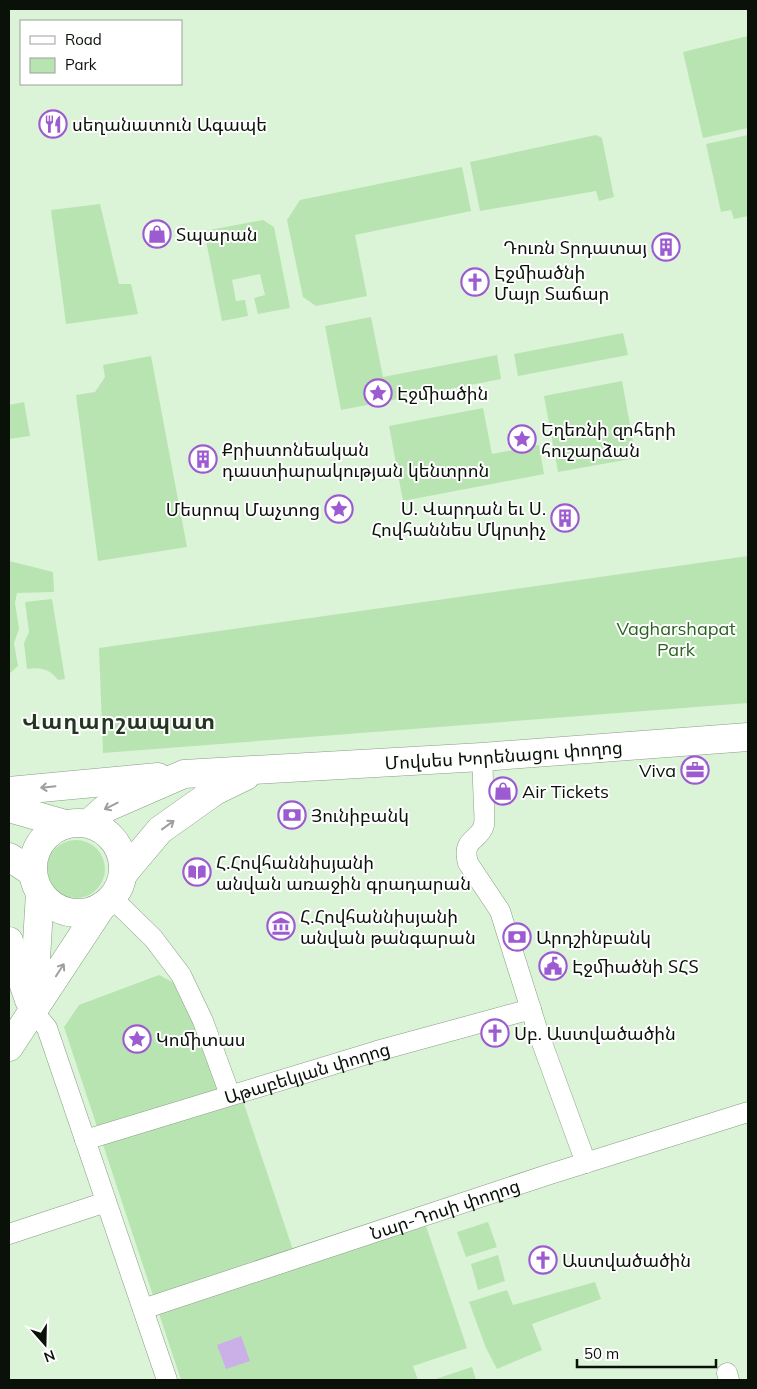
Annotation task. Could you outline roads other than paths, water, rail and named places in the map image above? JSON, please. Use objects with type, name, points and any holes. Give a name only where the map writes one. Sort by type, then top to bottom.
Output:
[{"type":"main road","name":"Մովսես Խորենացու փողոց","points":[[77,824],[106,808],[184,774],[482,757],[748,737]]},
{"type":"main road","name":"Մովսես Խորենացու փողոց","points":[[9,1047],[112,892],[160,830],[215,791],[258,770]]},
{"type":"main road","points":[[9,791],[184,774]]},
{"type":"main road","points":[[9,808],[101,828],[111,836],[119,848],[123,860],[112,892],[89,912],[75,913],[61,910],[49,903],[36,882],[9,857]]},
{"type":"main road","points":[[33,1010],[36,882],[34,857],[40,842],[51,831],[77,824]]},
{"type":"main road","points":[[9,941],[33,1010]]},
{"type":"street","points":[[482,757],[484,823],[479,834],[472,838],[468,845],[466,858],[500,911],[531,1009],[586,1163]]},
{"type":"street","points":[[112,892],[153,938],[182,975],[203,1021],[230,1095]]},
{"type":"street","name":"Աթաբեկյան փողոց","points":[[85,1140],[377,1051],[531,1009]]},
{"type":"street","points":[[33,1010],[47,1028],[167,1380]]},
{"type":"street","name":"Նար-Դոսի փողոց","points":[[143,1310],[586,1163],[748,1112]]},
{"type":"street","points":[[9,1234],[106,1202]]},
{"type":"place","name":"սեղանատուն Ագապե","points":[[53,124]]},
{"type":"place","name":"Տպարան","points":[[157,234]]},
{"type":"place","name":"Դուռն Տրդատայ","points":[[666,247]]},
{"type":"place","name":"Էջմիածնի Մայր Տաճար","points":[[475,282]]},
{"type":"place","name":"Էջմիածին","points":[[378,393]]},
{"type":"place","name":"Եղեռնի զոհերի հուշարձան","points":[[522,439]]},
{"type":"place","name":"Քրիստոնեական դաստիարակության կենտրոն","points":[[203,459]]},
{"type":"place","name":"Մեսրոպ Մաչտոց","points":[[339,509]]},
{"type":"place","name":"Ս. Վարդան եւ Ս. Հովհաննես Մկրտիչ","points":[[565,518]]},
{"type":"place","name":"Viva","points":[[695,770]]},
{"type":"place","name":"Air Tickets","points":[[503,791]]},
{"type":"place","name":"Յունիբանկ","points":[[292,815]]},
{"type":"place","name":"Հ.Հովհաննիսյանի անվան առաջին գրադարան","points":[[197,872]]},
{"type":"place","name":"Հ.Հովհաննիսյանի անվան թանգարան","points":[[281,926]]},
{"type":"place","name":"Արդշինբանկ","points":[[517,937]]},
{"type":"place","name":"Էջմիածնի ՏՀՏ","points":[[553,966]]},
{"type":"place","name":"Սբ. Աստվածածին","points":[[495,1033]]},
{"type":"place","name":"Կոմիտաս","points":[[137,1039]]},
{"type":"place","name":"Աստվածածին","points":[[543,1260]]},
{"type":"district","name":"Վաղարշապատ","points":[[119,721]]},
{"type":"park label","name":"Vagharshapat Park","points":[[676,638]]}]
